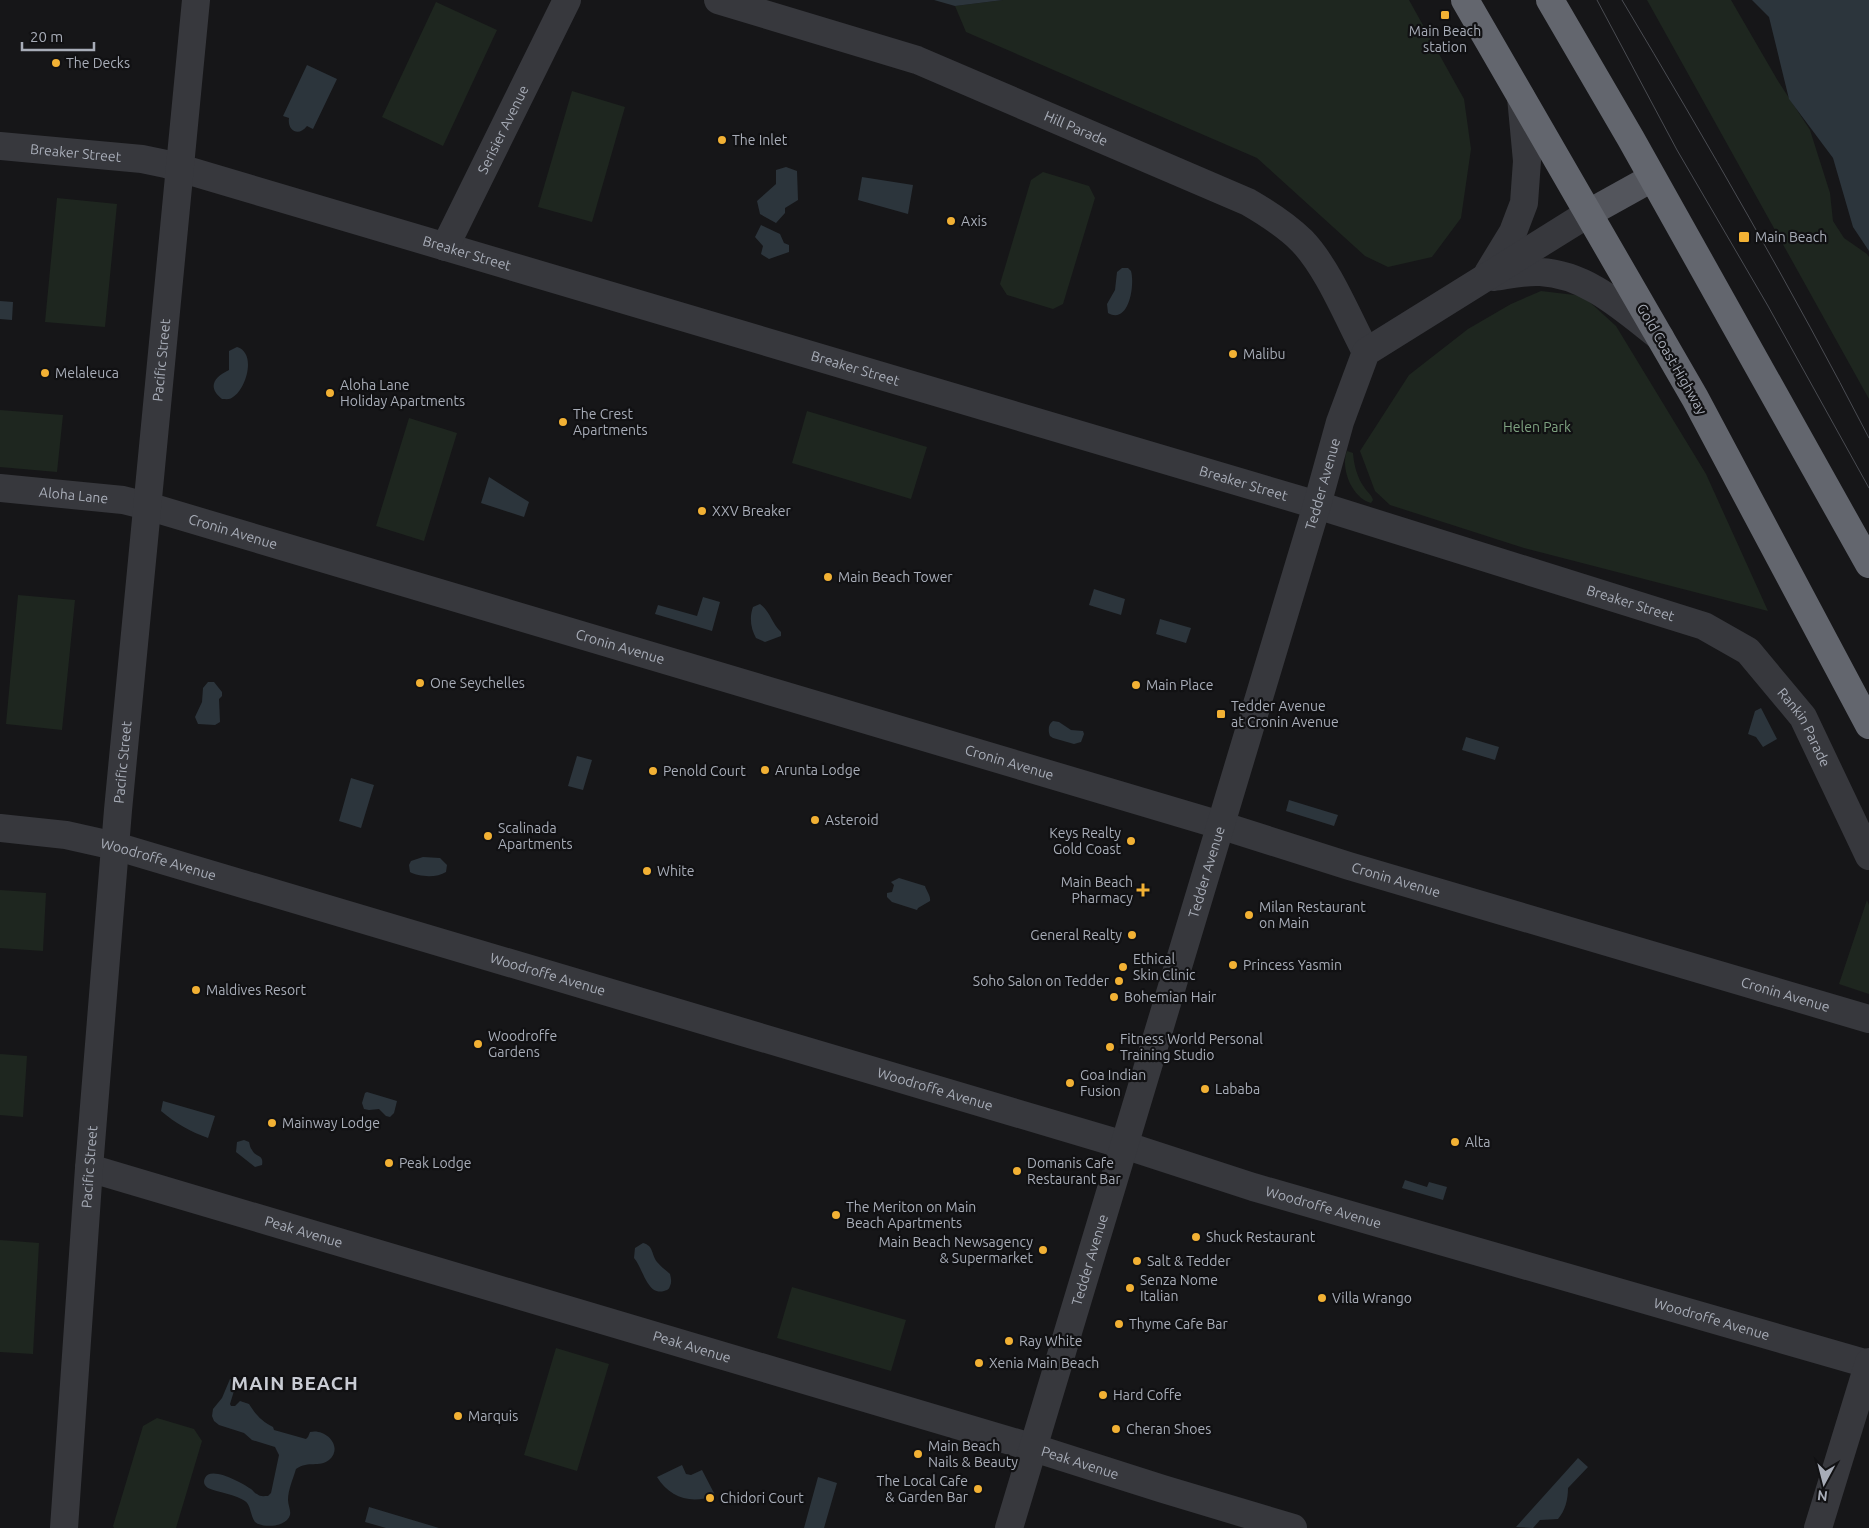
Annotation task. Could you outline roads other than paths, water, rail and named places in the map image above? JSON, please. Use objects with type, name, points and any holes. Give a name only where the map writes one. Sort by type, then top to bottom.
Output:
[{"type":"highway","name":"Gold Coast Highway","points":[[1465,0],[1695,398],[1869,724]]},
{"type":"highway","points":[[1550,0],[1869,564]]},
{"type":"main road","points":[[1589,214],[1652,178]]},
{"type":"street","name":"Pacific Street","points":[[64,1528],[89,1168],[115,846],[196,0]]},
{"type":"street","name":"Hill Parade","points":[[718,0],[917,60],[1248,202],[1278,221],[1302,241],[1323,271],[1366,352]]},
{"type":"street","name":"Serisier Avenue","points":[[444,247],[564,6]]},
{"type":"street","points":[[1484,278],[1513,232],[1524,203],[1527,161],[1521,97]]},
{"type":"street","name":"Breaker Street","points":[[0,146],[142,159],[180,169],[1317,505],[1704,626]]},
{"type":"street","points":[[1366,352],[1589,214]]},
{"type":"street","points":[[1484,278],[1538,271],[1570,278],[1605,294],[1660,337]]},
{"type":"street","name":"Tedder Avenue","points":[[1009,1528],[1317,505],[1340,422],[1366,352]]},
{"type":"street","name":"Aloha Lane","points":[[0,488],[123,500],[147,506]]},
{"type":"street","name":"Cronin Avenue","points":[[147,506],[1220,825],[1349,866],[1869,1019]]},
{"type":"street","name":"Rankin Parade","points":[[1704,626],[1748,651],[1803,717],[1869,856]]},
{"type":"street","name":"Woodroffe Avenue","points":[[0,828],[66,835],[115,846],[1124,1145],[1253,1187],[1869,1363]]},
{"type":"street","name":"Peak Avenue","points":[[89,1168],[1034,1448],[1163,1490],[1293,1528]]},
{"type":"street","points":[[1818,1528],[1869,1363]]},
{"type":"tram line","points":[[1597,0],[1677,150],[1768,306],[1869,488]]},
{"type":"tram line","points":[[1622,0],[1749,217],[1869,438]]},
{"type":"place","name":"Main Beach station","points":[[1445,15]]},
{"type":"place","name":"The Decks","points":[[56,63]]},
{"type":"place","name":"The Inlet","points":[[722,140]]},
{"type":"place","name":"Axis","points":[[951,221]]},
{"type":"place","name":"Main Beach","points":[[1744,237]]},
{"type":"place","name":"Malibu","points":[[1233,354]]},
{"type":"place","name":"Melaleuca","points":[[45,373]]},
{"type":"place","name":"Aloha Lane Holiday Apartments","points":[[330,393]]},
{"type":"place","name":"The Crest Apartments","points":[[563,422]]},
{"type":"place","name":"XXV Breaker","points":[[702,511]]},
{"type":"place","name":"Main Beach Tower","points":[[828,577]]},
{"type":"place","name":"One Seychelles","points":[[420,683]]},
{"type":"place","name":"Main Place","points":[[1136,685]]},
{"type":"place","name":"Tedder Avenue at Cronin Avenue","points":[[1221,714]]},
{"type":"place","name":"Arunta Lodge","points":[[765,770]]},
{"type":"place","name":"Penold Court","points":[[653,771]]},
{"type":"place","name":"Asteroid","points":[[815,820]]},
{"type":"place","name":"Scalinada Apartments","points":[[488,836]]},
{"type":"place","name":"Keys Realty Gold Coast","points":[[1131,841]]},
{"type":"place","name":"White","points":[[647,871]]},
{"type":"place","name":"Main Beach Pharmacy","points":[[1143,890]]},
{"type":"place","name":"Milan Restaurant on Main","points":[[1249,915]]},
{"type":"place","name":"General Realty","points":[[1132,935]]},
{"type":"place","name":"Princess Yasmin","points":[[1233,965]]},
{"type":"place","name":"Ethical Skin Clinic","points":[[1123,967]]},
{"type":"place","name":"Soho Salon on Tedder","points":[[1119,981]]},
{"type":"place","name":"Maldives Resort","points":[[196,990]]},
{"type":"place","name":"Bohemian Hair","points":[[1114,997]]},
{"type":"place","name":"Woodroffe Gardens","points":[[478,1044]]},
{"type":"place","name":"Fitness World Personal Training Studio","points":[[1110,1047]]},
{"type":"place","name":"Goa Indian Fusion","points":[[1070,1083]]},
{"type":"place","name":"Lababa","points":[[1205,1089]]},
{"type":"place","name":"Mainway Lodge","points":[[272,1123]]},
{"type":"place","name":"Alta","points":[[1455,1142]]},
{"type":"place","name":"Peak Lodge","points":[[389,1163]]},
{"type":"place","name":"Domanis Cafe Restaurant Bar","points":[[1017,1171]]},
{"type":"place","name":"The Meriton on Main Beach Apartments","points":[[836,1215]]},
{"type":"place","name":"Shuck Restaurant","points":[[1196,1237]]},
{"type":"place","name":"Main Beach Newsagency & Supermarket","points":[[1043,1250]]},
{"type":"place","name":"Salt & Tedder","points":[[1137,1261]]},
{"type":"place","name":"Senza Nome Italian","points":[[1130,1288]]},
{"type":"place","name":"Villa Wrango","points":[[1322,1298]]},
{"type":"place","name":"Thyme Cafe Bar","points":[[1119,1324]]},
{"type":"place","name":"Ray White","points":[[1009,1341]]},
{"type":"place","name":"Xenia Main Beach","points":[[979,1363]]},
{"type":"place","name":"Hard Coffe","points":[[1103,1395]]},
{"type":"place","name":"Marquis","points":[[458,1416]]},
{"type":"place","name":"Cheran Shoes","points":[[1116,1429]]},
{"type":"place","name":"Main Beach Nails & Beauty","points":[[918,1454]]},
{"type":"place","name":"The Local Cafe & Garden Bar","points":[[978,1489]]},
{"type":"place","name":"Chidori Court","points":[[710,1498]]},
{"type":"district","name":"MAIN BEACH","points":[[295,1383]]},
{"type":"park label","name":"Helen Park","points":[[1537,427]]}]
